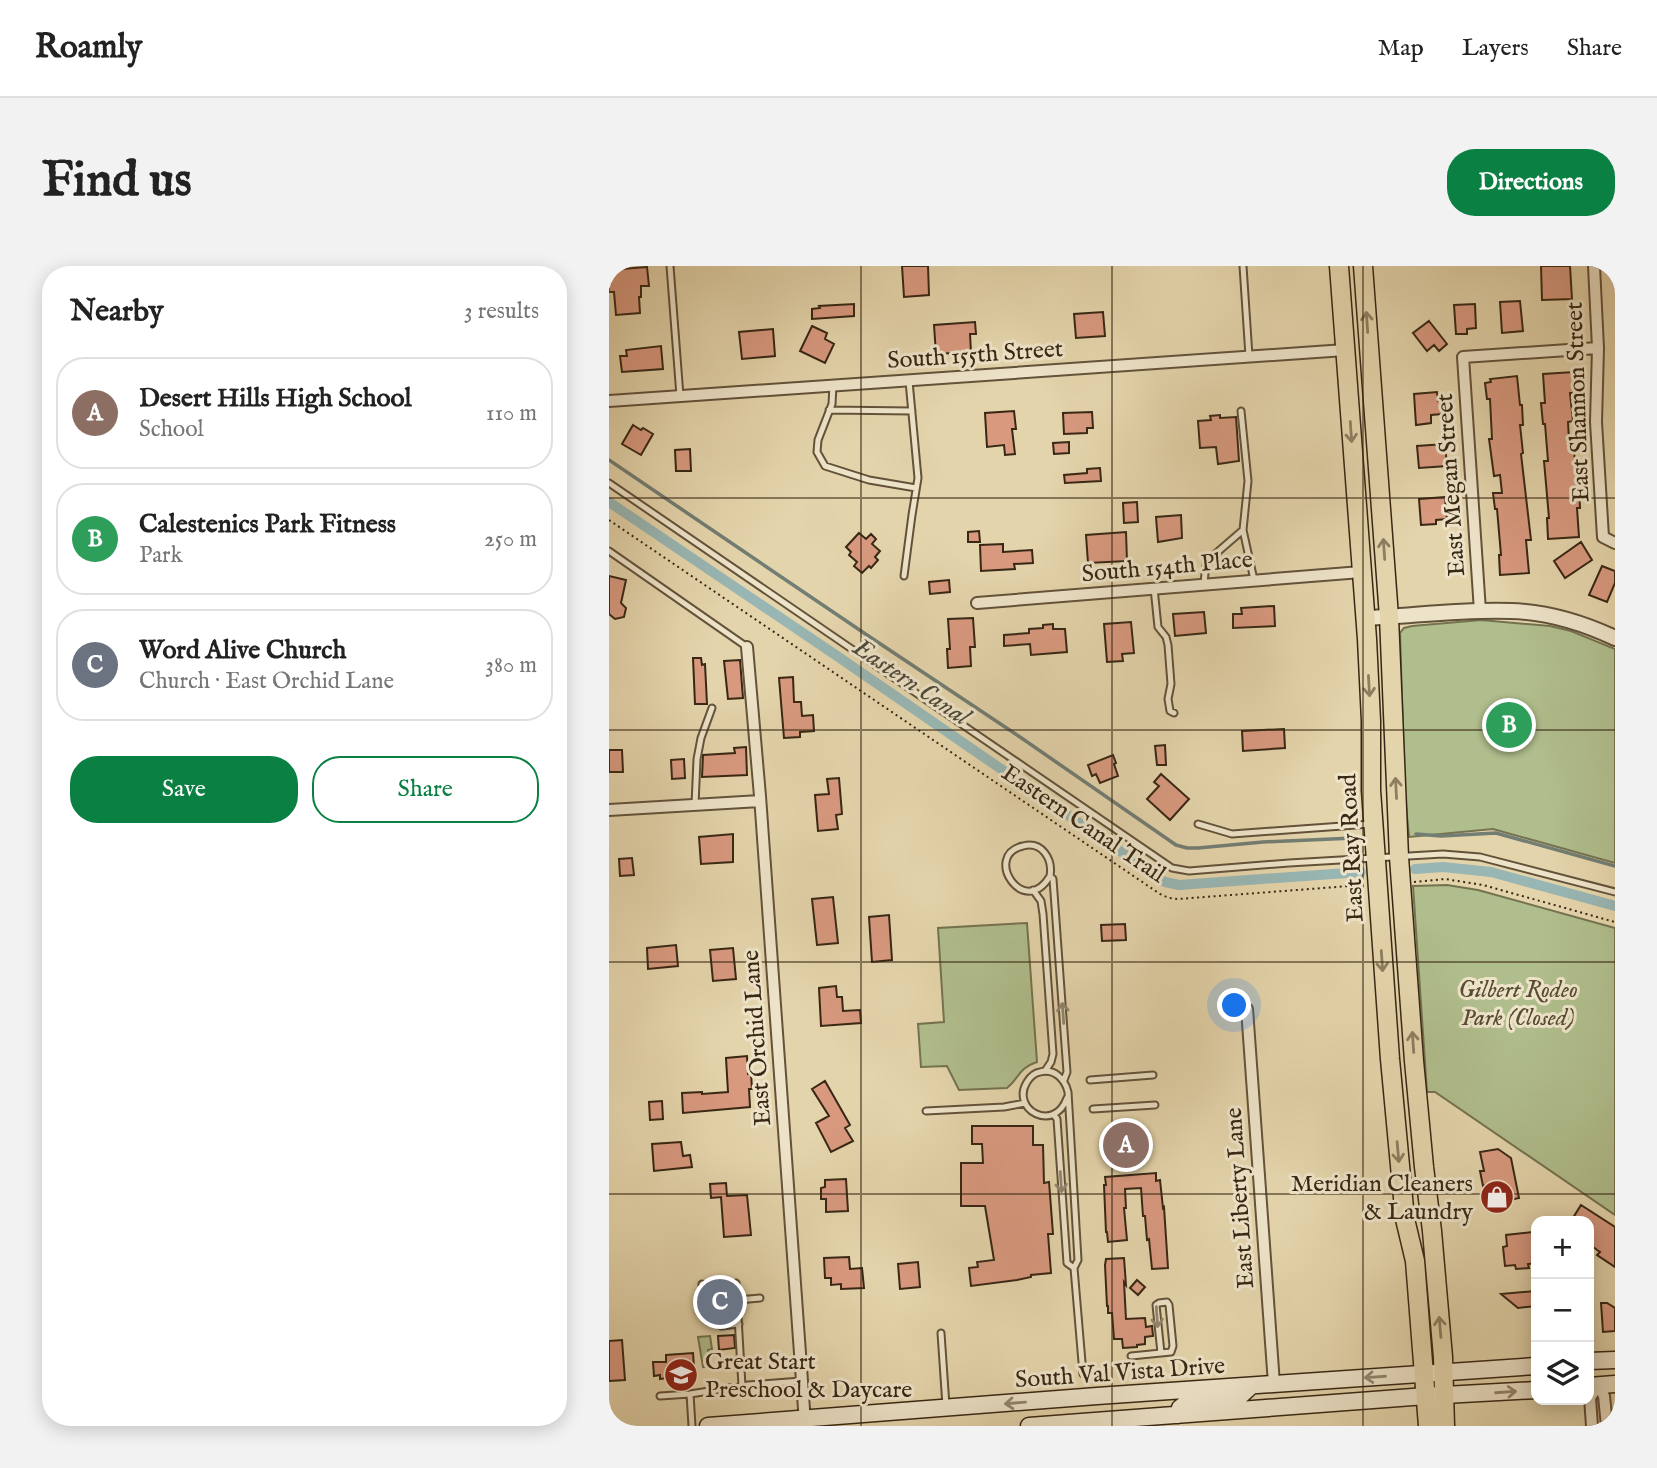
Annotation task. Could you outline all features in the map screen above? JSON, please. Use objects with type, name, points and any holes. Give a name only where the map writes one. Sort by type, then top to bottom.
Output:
[{"type":"main road","name":"East Ray Road","points":[[1339,266],[1365,618],[1371,721],[1371,790],[1390,1059],[1405,1219],[1415,1261],[1424,1374],[1445,1426]]},
{"type":"main road","name":"East Ray Road","points":[[1363,266],[1389,617],[1399,856],[1443,1372],[1428,1426]]},
{"type":"main road","points":[[1345,350],[1352,355],[1359,372],[1363,414],[1375,430]]},
{"type":"main road","points":[[1390,1059],[1402,1079],[1406,1119],[1421,1132]]},
{"type":"main road","points":[[1594,1361],[1615,1360]]},
{"type":"main road","name":"South Val Vista Drive","points":[[708,1426],[805,1423],[1083,1397],[1531,1366]]},
{"type":"main road","points":[[1594,1386],[1615,1384]]},
{"type":"main road","points":[[1178,1415],[1184,1405],[1238,1397],[1252,1385]]},
{"type":"main road","name":"South Val Vista Drive","points":[[1029,1426],[1531,1390]]},
{"type":"street","name":"East Shannon Street","points":[[1594,266],[1598,348],[1596,422],[1603,537],[1615,543]]},
{"type":"street","name":"East Megan Street","points":[[1480,611],[1463,357],[1598,348]]},
{"type":"street","name":"South 155th Street","points":[[609,401],[1345,350]]},
{"type":"street","name":"South 154th Place","points":[[977,603],[1361,572]]},
{"type":"street","points":[[1365,618],[1512,611],[1554,617],[1615,638]]},
{"type":"street","name":"East Orchid Lane","points":[[747,647],[805,1423]]},
{"type":"street","points":[[609,810],[760,801]]},
{"type":"street","name":"East Liberty Lane","points":[[1247,1009],[1274,1384]]},
{"type":"street","points":[[1594,1387],[1604,1396],[1607,1426]]},
{"type":"street","points":[[1083,1397],[1084,1424]]},
{"type":"street","points":[[1590,1405],[1592,1426]]},
{"type":"lane","points":[[670,266],[680,396]]},
{"type":"lane","points":[[1243,266],[1249,356]]},
{"type":"lane","points":[[904,576],[918,478],[909,380]]},
{"type":"lane","points":[[833,385],[829,410],[818,440],[817,452],[825,466],[869,480],[916,488]]},
{"type":"lane","points":[[829,410],[912,411]]},
{"type":"lane","points":[[1241,411],[1248,481],[1243,530],[1254,580]]},
{"type":"lane","points":[[609,483],[1172,868],[1189,871],[1443,854],[1480,857],[1615,892]]},
{"type":"lane","points":[[1204,584],[1206,562],[1243,530]]},
{"type":"lane","points":[[609,551],[747,647]]},
{"type":"lane","points":[[1154,588],[1158,627],[1166,637],[1168,645],[1171,684],[1168,704],[1170,711],[1174,713]]},
{"type":"lane","points":[[695,805],[697,759],[712,708]]},
{"type":"lane","points":[[1198,824],[1232,834],[1373,824]]},
{"type":"lane","points":[[1025,845],[1033,845],[1041,848],[1050,860],[1050,876],[1046,883],[1033,890],[1018,888],[1008,878],[1006,864],[1013,851],[1025,845]]},
{"type":"lane","points":[[1050,876],[1053,879],[1067,1072],[1064,1080]]},
{"type":"lane","points":[[1033,890],[1041,901],[1043,914],[1053,1055],[1045,1071]]},
{"type":"lane","points":[[1067,1098],[1060,1111],[1054,1115],[1037,1114],[1025,1103],[1025,1084],[1033,1075],[1045,1071],[1064,1080],[1067,1086],[1079,1261],[1074,1268],[1083,1374]]},
{"type":"lane","points":[[1090,1080],[1153,1075]]},
{"type":"lane","points":[[926,1111],[1005,1107],[1025,1103]]},
{"type":"lane","points":[[1093,1109],[1155,1105]]},
{"type":"lane","points":[[1054,1115],[1057,1119],[1067,1263],[1074,1268]]},
{"type":"lane","points":[[736,1283],[743,1386]]},
{"type":"lane","points":[[702,1284],[704,1311],[720,1326],[739,1324]]},
{"type":"lane","points":[[737,1300],[759,1298]]},
{"type":"lane","points":[[1131,1356],[1161,1353],[1171,1352],[1173,1346],[1167,1302],[1156,1305],[1161,1353]]},
{"type":"lane","points":[[941,1333],[947,1408]]},
{"type":"lane","points":[[660,1396],[802,1381]]},
{"type":"lane","points":[[690,1394],[692,1426]]},
{"type":"path","name":"Eastern Canal Trail","points":[[609,520],[1160,894],[1178,899],[1377,884]]},
{"type":"path","points":[[1401,883],[1445,879],[1465,881],[1615,922]]},
{"type":"green space","points":[[1481,620],[1550,626],[1571,631],[1615,649],[1615,863],[1493,829],[1409,837],[1405,794],[1400,633],[1404,628],[1412,626]]},
{"type":"green space","name":"Gilbert Rodeo Park (Closed)","points":[[1447,885],[1478,890],[1615,928],[1615,1215],[1435,1092],[1427,1092],[1413,886]]},
{"type":"green space","points":[[1027,923],[1037,1062],[1022,1071],[1007,1088],[959,1090],[947,1066],[921,1067],[918,1024],[944,1022],[938,928]]},
{"type":"green space","points":[[710,1336],[712,1349],[708,1350],[709,1366],[703,1367],[698,1337]]},
{"type":"building","points":[[902,266],[928,266],[929,295],[904,297]]},
{"type":"building","points":[[1541,266],[1570,266],[1572,299],[1542,300]]},
{"type":"building","points":[[647,267],[649,286],[641,286],[640,313],[616,315],[614,292],[609,292],[609,270]]},
{"type":"building","points":[[1520,301],[1523,331],[1502,333],[1500,302]]},
{"type":"building","points":[[854,304],[854,316],[812,319],[812,309],[820,308],[819,306]]},
{"type":"building","points":[[1475,304],[1476,328],[1467,329],[1467,334],[1456,334],[1454,305]]},
{"type":"building","points":[[1103,312],[1105,336],[1076,338],[1074,314]]},
{"type":"building","points":[[1429,321],[1447,344],[1439,351],[1434,345],[1427,351],[1413,333]]},
{"type":"building","points":[[975,322],[976,334],[970,334],[971,352],[936,354],[934,325]]},
{"type":"building","points":[[812,326],[827,333],[825,339],[834,344],[825,363],[800,351]]},
{"type":"building","points":[[773,329],[775,356],[742,359],[739,332]]},
{"type":"building","points":[[661,346],[663,369],[622,372],[620,356],[627,356],[626,350]]},
{"type":"building","points":[[1574,372],[1575,393],[1570,393],[1573,421],[1568,422],[1569,439],[1576,439],[1577,450],[1574,450],[1579,488],[1579,537],[1548,539],[1544,461],[1548,461],[1541,403],[1545,403],[1543,374]]},
{"type":"building","points":[[1517,376],[1522,405],[1521,454],[1531,540],[1526,540],[1529,573],[1500,575],[1501,555],[1493,493],[1502,493],[1500,475],[1494,476],[1489,439],[1492,439],[1490,399],[1487,399],[1485,383],[1491,382],[1490,379]]},
{"type":"building","points":[[1437,392],[1438,401],[1441,400],[1442,414],[1431,415],[1431,423],[1416,425],[1414,394]]},
{"type":"building","points":[[1014,411],[1016,429],[1012,429],[1015,454],[1005,455],[1004,445],[987,447],[985,413]]},
{"type":"building","points":[[1092,412],[1093,428],[1087,428],[1087,433],[1064,434],[1063,413]]},
{"type":"building","points":[[1220,415],[1220,418],[1236,417],[1239,461],[1218,464],[1216,447],[1200,448],[1198,421],[1211,420],[1210,416]]},
{"type":"building","points":[[633,425],[653,434],[641,455],[622,444]]},
{"type":"building","points":[[1069,442],[1069,453],[1054,454],[1053,443]]},
{"type":"building","points":[[1445,444],[1447,466],[1419,468],[1417,446]]},
{"type":"building","points":[[690,449],[691,471],[676,471],[675,450]]},
{"type":"building","points":[[1100,468],[1101,481],[1065,483],[1064,475],[1087,473],[1087,469]]},
{"type":"building","points":[[1445,497],[1447,519],[1436,520],[1436,524],[1421,525],[1419,499]]},
{"type":"building","points":[[1137,502],[1138,522],[1124,523],[1123,503]]},
{"type":"building","points":[[1181,515],[1182,538],[1158,542],[1156,517]]},
{"type":"building","points":[[979,531],[980,542],[968,542],[968,532]]},
{"type":"building","points":[[1126,532],[1127,561],[1088,563],[1086,535]]},
{"type":"building","points":[[859,533],[866,539],[871,534],[876,539],[872,544],[880,551],[875,557],[878,560],[862,573],[854,566],[857,562],[849,555],[851,552],[846,547]]},
{"type":"building","points":[[1581,542],[1592,560],[1565,578],[1554,561]]},
{"type":"building","points":[[1003,544],[1003,552],[1032,550],[1033,563],[1014,564],[1015,569],[981,571],[980,545]]},
{"type":"building","points":[[1602,566],[1615,571],[1615,583],[1607,602],[1589,595]]},
{"type":"building","points":[[609,576],[626,580],[621,603],[626,608],[624,617],[615,619],[609,614]]},
{"type":"building","points":[[949,580],[950,592],[930,594],[929,582]]},
{"type":"building","points":[[1274,606],[1275,626],[1233,628],[1233,614],[1242,614],[1241,608]]},
{"type":"building","points":[[1204,612],[1206,633],[1175,636],[1173,614]]},
{"type":"building","points":[[973,618],[975,647],[970,647],[971,666],[948,668],[948,619]]},
{"type":"building","points":[[1131,622],[1134,653],[1122,654],[1123,661],[1107,662],[1104,624]]},
{"type":"building","points":[[1053,624],[1053,629],[1065,629],[1067,652],[1031,655],[1030,644],[1004,646],[1004,635],[1029,633],[1029,629]]},
{"type":"building","points":[[693,658],[701,658],[702,665],[705,664],[707,704],[695,704]]},
{"type":"building","points":[[740,660],[743,698],[728,699],[724,661]]},
{"type":"building","points":[[793,677],[794,702],[801,702],[802,716],[813,715],[814,731],[800,732],[800,737],[784,738],[779,678]]},
{"type":"building","points":[[1284,729],[1285,748],[1243,751],[1242,731]]},
{"type":"building","points":[[1165,745],[1166,765],[1157,765],[1155,746]]},
{"type":"building","points":[[746,747],[747,775],[702,777],[703,755],[735,753],[734,748]]},
{"type":"building","points":[[609,750],[622,750],[623,772],[609,772]]},
{"type":"building","points":[[1113,755],[1118,776],[1100,783],[1096,774],[1092,776],[1088,765]]},
{"type":"building","points":[[684,759],[685,778],[672,779],[671,760]]},
{"type":"building","points":[[1161,774],[1189,799],[1170,820],[1147,799],[1159,786],[1154,782]]},
{"type":"building","points":[[839,778],[842,814],[836,815],[838,829],[818,831],[815,795],[829,794],[827,779]]},
{"type":"building","points":[[733,834],[733,862],[701,864],[699,837]]},
{"type":"building","points":[[632,858],[634,875],[620,876],[619,859]]},
{"type":"building","points":[[833,897],[838,943],[817,945],[812,899]]},
{"type":"building","points":[[889,915],[892,960],[872,962],[869,917]]},
{"type":"building","points":[[1125,924],[1126,940],[1102,941],[1101,925]]},
{"type":"building","points":[[676,945],[678,966],[648,969],[647,948]]},
{"type":"building","points":[[733,948],[736,979],[713,981],[710,950]]},
{"type":"building","points":[[836,986],[837,997],[842,997],[843,1011],[860,1010],[861,1023],[821,1026],[819,988]]},
{"type":"building","points":[[747,1056],[752,1089],[749,1089],[750,1107],[683,1113],[682,1093],[728,1092],[726,1058]]},
{"type":"building","points":[[825,1081],[850,1125],[845,1128],[853,1141],[831,1152],[816,1123],[829,1116],[812,1089]]},
{"type":"building","points":[[662,1101],[663,1119],[650,1120],[649,1102]]},
{"type":"building","points":[[972,1126],[1033,1126],[1033,1145],[1043,1145],[1044,1183],[1049,1182],[1053,1234],[1048,1234],[1051,1273],[971,1286],[969,1268],[978,1267],[977,1262],[994,1260],[985,1206],[961,1206],[961,1163],[983,1163],[982,1144],[972,1144]]},
{"type":"building","points":[[681,1142],[683,1156],[690,1155],[692,1167],[654,1171],[652,1144]]},
{"type":"building","points":[[1498,1149],[1511,1158],[1519,1198],[1491,1204],[1487,1185],[1483,1186],[1480,1171],[1484,1171],[1480,1152]]},
{"type":"building","points":[[1156,1173],[1156,1181],[1160,1180],[1164,1207],[1168,1268],[1152,1269],[1141,1188],[1125,1189],[1127,1240],[1108,1242],[1104,1185],[1105,1177]]},
{"type":"building","points":[[846,1179],[848,1211],[826,1212],[826,1199],[821,1199],[821,1188],[825,1187],[825,1180]]},
{"type":"building","points":[[726,1183],[727,1196],[747,1195],[751,1235],[724,1237],[721,1197],[711,1198],[710,1184]]},
{"type":"building","points":[[1581,1205],[1615,1227],[1615,1267],[1597,1255],[1600,1252],[1594,1248],[1594,1216],[1574,1216]]},
{"type":"building","points":[[1531,1232],[1529,1268],[1505,1266],[1503,1247],[1507,1246],[1506,1235]]},
{"type":"building","points":[[849,1257],[850,1269],[862,1268],[864,1288],[841,1289],[841,1284],[831,1285],[831,1278],[825,1278],[824,1258]]},
{"type":"building","points":[[1124,1258],[1126,1319],[1145,1318],[1146,1327],[1152,1326],[1153,1336],[1145,1337],[1145,1344],[1123,1348],[1122,1339],[1114,1339],[1112,1313],[1108,1313],[1105,1265],[1106,1259]]},
{"type":"building","points":[[918,1262],[920,1287],[900,1289],[898,1264]]},
{"type":"building","points":[[1137,1280],[1145,1287],[1138,1295],[1130,1288]]},
{"type":"building","points":[[725,1286],[727,1317],[720,1318],[715,1314],[713,1287]]},
{"type":"building","points":[[1531,1291],[1531,1307],[1518,1308],[1501,1294]]},
{"type":"building","points":[[1601,1303],[1615,1308],[1615,1331],[1603,1332]]},
{"type":"building","points":[[734,1335],[735,1348],[719,1350],[718,1336]]},
{"type":"building","points":[[622,1340],[625,1380],[609,1381],[609,1341]]},
{"type":"building","points":[[693,1353],[695,1381],[682,1382],[682,1379],[667,1380],[660,1379],[660,1375],[654,1376],[653,1362],[666,1362],[666,1355]]},
{"type":"waterway","points":[[609,460],[1176,845],[1198,848],[1354,838]]},
{"type":"waterway","name":"Eastern Canal","points":[[609,502],[1165,882],[1179,885],[1361,872]]},
{"type":"waterway","points":[[1416,834],[1441,836],[1496,833],[1615,866]]},
{"type":"waterway","name":"Eastern Canal","points":[[1415,869],[1443,867],[1491,872],[1615,906]]},
{"type":"place","name":"Calestenics Park Fitness","points":[[1509,725]]},
{"type":"place","name":"Desert Hills High School","points":[[1126,1145]]},
{"type":"place","name":"Meridian Cleaners & Laundry","points":[[1497,1197]]},
{"type":"place","name":"Word Alive Church","points":[[720,1302]]},
{"type":"place","name":"Great Start Preschool & Daycare","points":[[681,1375]]}]
